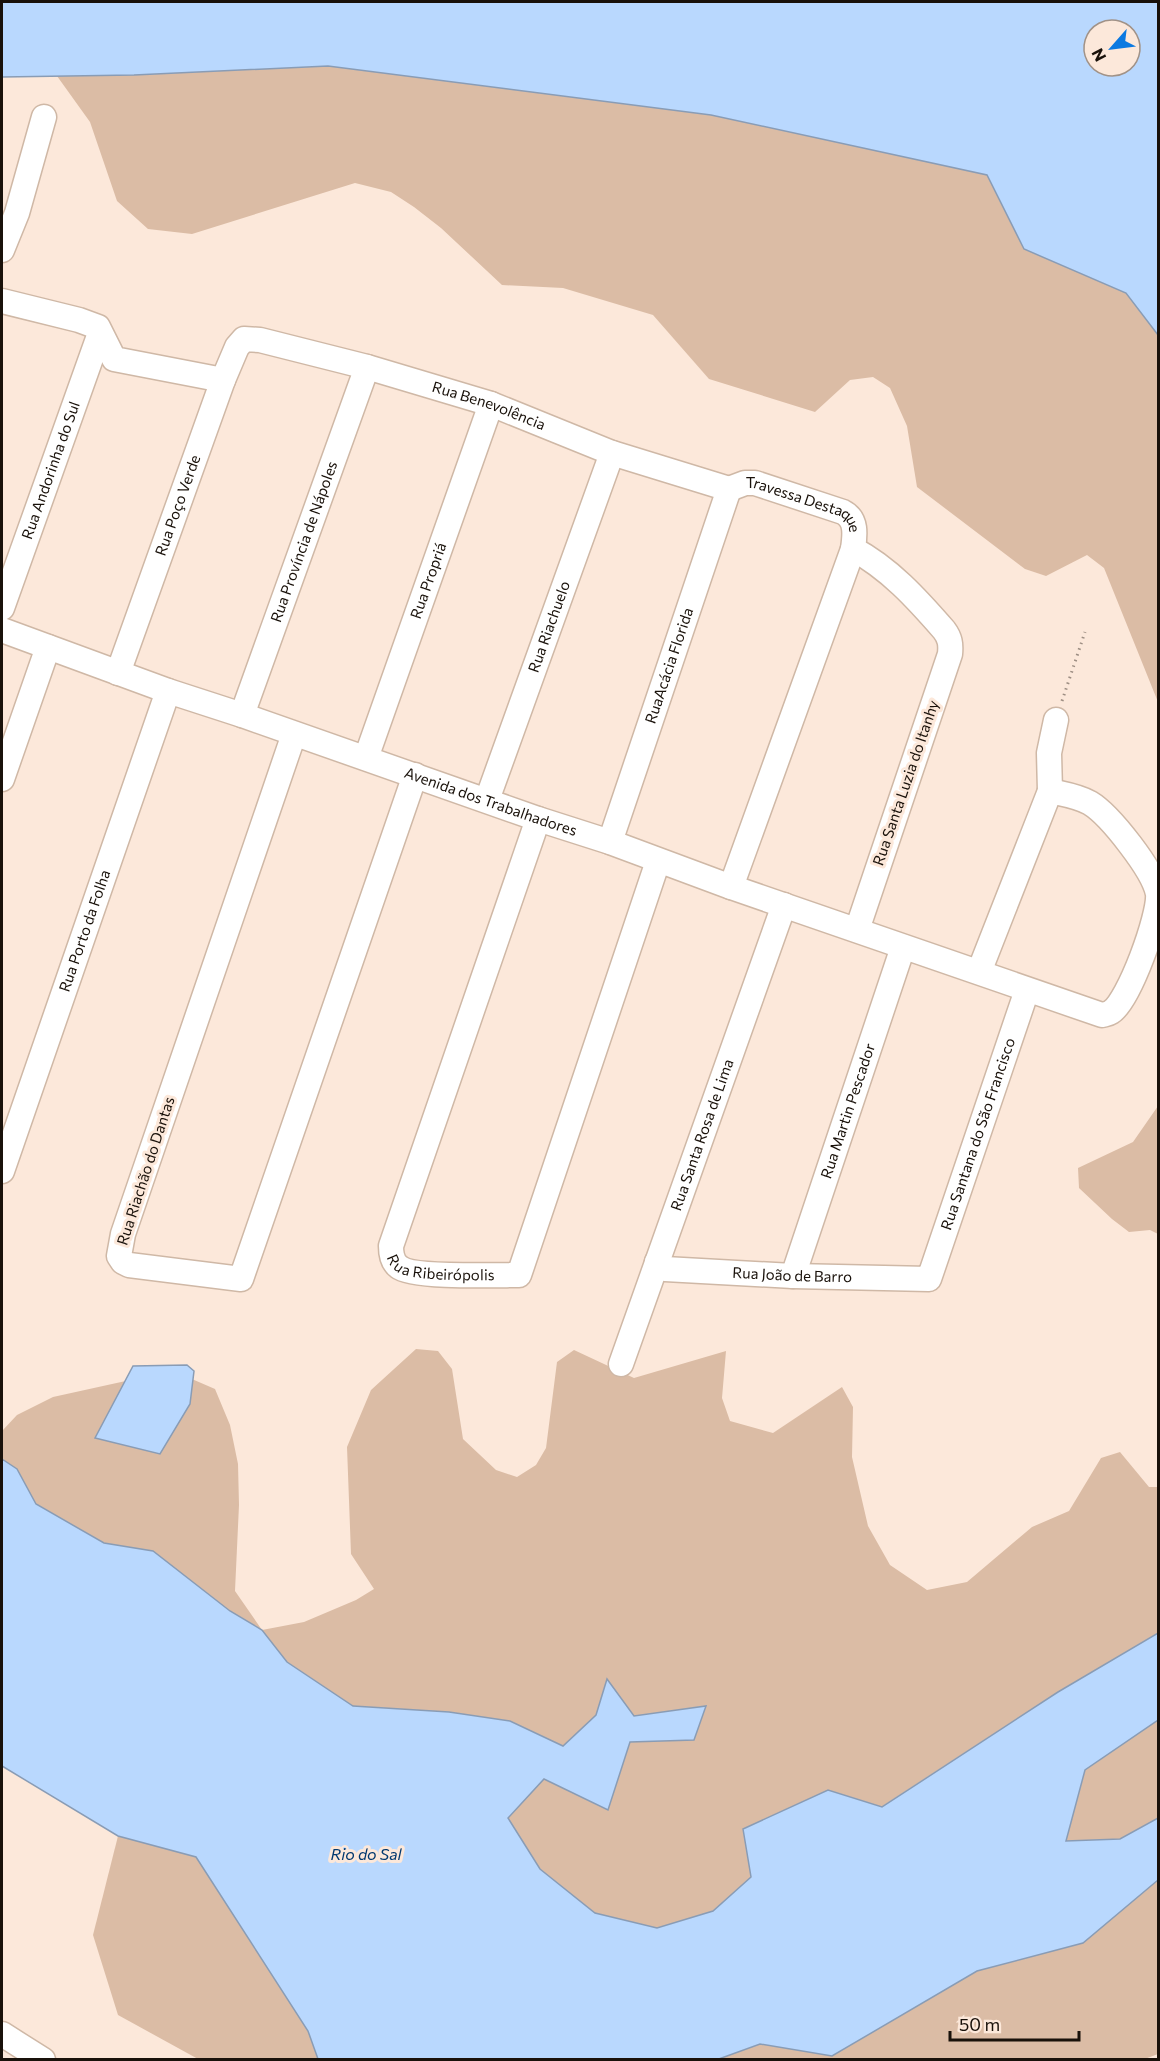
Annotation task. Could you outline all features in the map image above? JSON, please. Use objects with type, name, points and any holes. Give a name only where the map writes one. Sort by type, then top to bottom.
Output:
[{"type":"street","points":[[2,250],[17,213],[44,117]]},
{"type":"street","points":[[2,301],[98,327],[114,358],[223,380]]},
{"type":"street","name":"Rua Andorinha do Sul","points":[[2,608],[100,333]]},
{"type":"street","name":"Rua Benevolência","points":[[244,339],[254,338],[273,342],[491,404],[612,453],[729,489]]},
{"type":"street","name":"Rua Poço Verde","points":[[118,673],[223,380],[237,347],[244,339]]},
{"type":"street","name":"Rua Província de Nápoles","points":[[242,715],[367,367]]},
{"type":"street","name":"Rua Propriá","points":[[366,758],[491,404]]},
{"type":"street","name":"Rua Riachuelo","points":[[487,800],[612,453]]},
{"type":"street","name":"Travessa Destaque","points":[[729,489],[745,483],[755,483],[846,513],[853,524],[853,549]]},
{"type":"street","name":"RuaAcácia Florida","points":[[610,842],[729,489]]},
{"type":"street","points":[[730,887],[853,549]]},
{"type":"street","name":"Rua Santa Luzia do Itanhy","points":[[853,549],[876,562],[892,575],[948,636],[951,646],[857,930]]},
{"type":"street","name":"Avenida dos Trabalhadores","points":[[2,630],[168,691],[610,842],[730,887],[1027,990],[1094,1013],[1102,1015],[1111,1013],[1134,979],[1158,901],[1155,887],[1148,872],[1116,827],[1091,803],[1050,791]]},
{"type":"street","points":[[2,779],[48,647]]},
{"type":"street","name":"Rua Porto da Folha","points":[[2,1171],[168,691]]},
{"type":"street","points":[[979,972],[1050,791],[1049,747],[1056,720]]},
{"type":"street","name":"Rua Riachão do Dantas","points":[[294,734],[123,1234],[119,1256],[129,1265],[241,1279],[415,775]]},
{"type":"street","name":"Rua Ribeirópolis","points":[[538,819],[391,1246],[394,1261],[400,1269],[405,1271],[427,1274],[519,1275],[658,861]]},
{"type":"street","name":"Rua Santa Rosa de Lima","points":[[621,1364],[784,905]]},
{"type":"street","name":"Rua Martin Pescador","points":[[793,1276],[903,947]]},
{"type":"street","name":"Rua Santana do São Francisco","points":[[929,1279],[1027,990]]},
{"type":"street","name":"Rua João de Barro","points":[[657,1262],[665,1269],[793,1276],[929,1279]]},
{"type":"street","points":[[2,2034],[43,2060]]},
{"type":"path","points":[[1056,720],[1085,632]]},
{"type":"shaded area","points":[[328,66],[711,115],[988,175],[1024,249],[1126,293],[1158,335],[1158,702],[1104,568],[1087,555],[1046,576],[1025,569],[917,487],[907,426],[890,388],[873,377],[850,380],[815,412],[709,379],[653,315],[563,288],[502,285],[441,228],[414,207],[391,192],[355,183],[192,234],[148,229],[117,201],[90,122],[57,76],[134,75]]},
{"type":"shaded area","points":[[1158,1106],[1158,1234],[1150,1230],[1129,1232],[1079,1188],[1078,1168],[1133,1142]]},
{"type":"shaded area","points":[[416,1349],[438,1351],[452,1369],[463,1439],[496,1470],[517,1477],[536,1465],[546,1448],[557,1362],[574,1350],[634,1378],[726,1351],[722,1398],[730,1421],[773,1433],[842,1387],[853,1407],[852,1457],[868,1526],[890,1565],[927,1590],[967,1582],[1032,1527],[1069,1511],[1101,1458],[1120,1452],[1149,1487],[1158,1487],[1158,1633],[1058,1692],[881,1807],[828,1790],[752,1877],[713,1911],[657,1928],[595,1913],[540,1869],[508,1818],[544,1778],[608,1810],[630,1742],[694,1740],[705,1706],[634,1716],[607,1680],[596,1715],[563,1746],[510,1721],[449,1712],[353,1706],[287,1662],[262,1630],[304,1622],[356,1600],[374,1589],[351,1554],[347,1447],[371,1390]]},
{"type":"shaded area","points":[[162,1373],[178,1373],[215,1389],[230,1425],[238,1464],[239,1505],[235,1591],[262,1630],[230,1611],[153,1551],[104,1543],[36,1504],[17,1469],[2,1459],[2,1431],[17,1415],[53,1397]]},
{"type":"shaded area","points":[[1158,1720],[1158,1818],[1120,1839],[1066,1841],[1085,1770]]},
{"type":"shaded area","points":[[118,1836],[196,1857],[308,2031],[318,2059],[198,2059],[118,2015],[93,1935]]},
{"type":"shaded area","points":[[1158,1880],[1158,2054],[1142,2060],[716,2060],[760,2044],[832,2056],[977,1970],[1083,1943]]},
{"type":"water","points":[[2,2],[1158,2],[1158,335],[1126,293],[1024,249],[987,175],[711,115],[328,66],[134,75],[2,77]]},
{"type":"water","points":[[187,1365],[194,1371],[190,1404],[160,1454],[95,1438],[133,1366]]},
{"type":"water","name":"Rio do Sal","points":[[2,1459],[17,1469],[36,1504],[104,1543],[153,1551],[230,1611],[262,1630],[287,1662],[353,1706],[449,1712],[510,1721],[563,1746],[596,1715],[607,1679],[634,1716],[706,1706],[694,1740],[630,1742],[608,1810],[544,1779],[508,1818],[540,1869],[595,1913],[657,1928],[713,1911],[751,1877],[743,1829],[828,1790],[882,1807],[1058,1692],[1158,1633],[1158,1720],[1085,1770],[1066,1841],[1120,1839],[1158,1818],[1158,1880],[1083,1943],[977,1971],[832,2056],[760,2044],[716,2060],[318,2059],[308,2031],[196,1857],[118,1836],[2,1766]]}]
